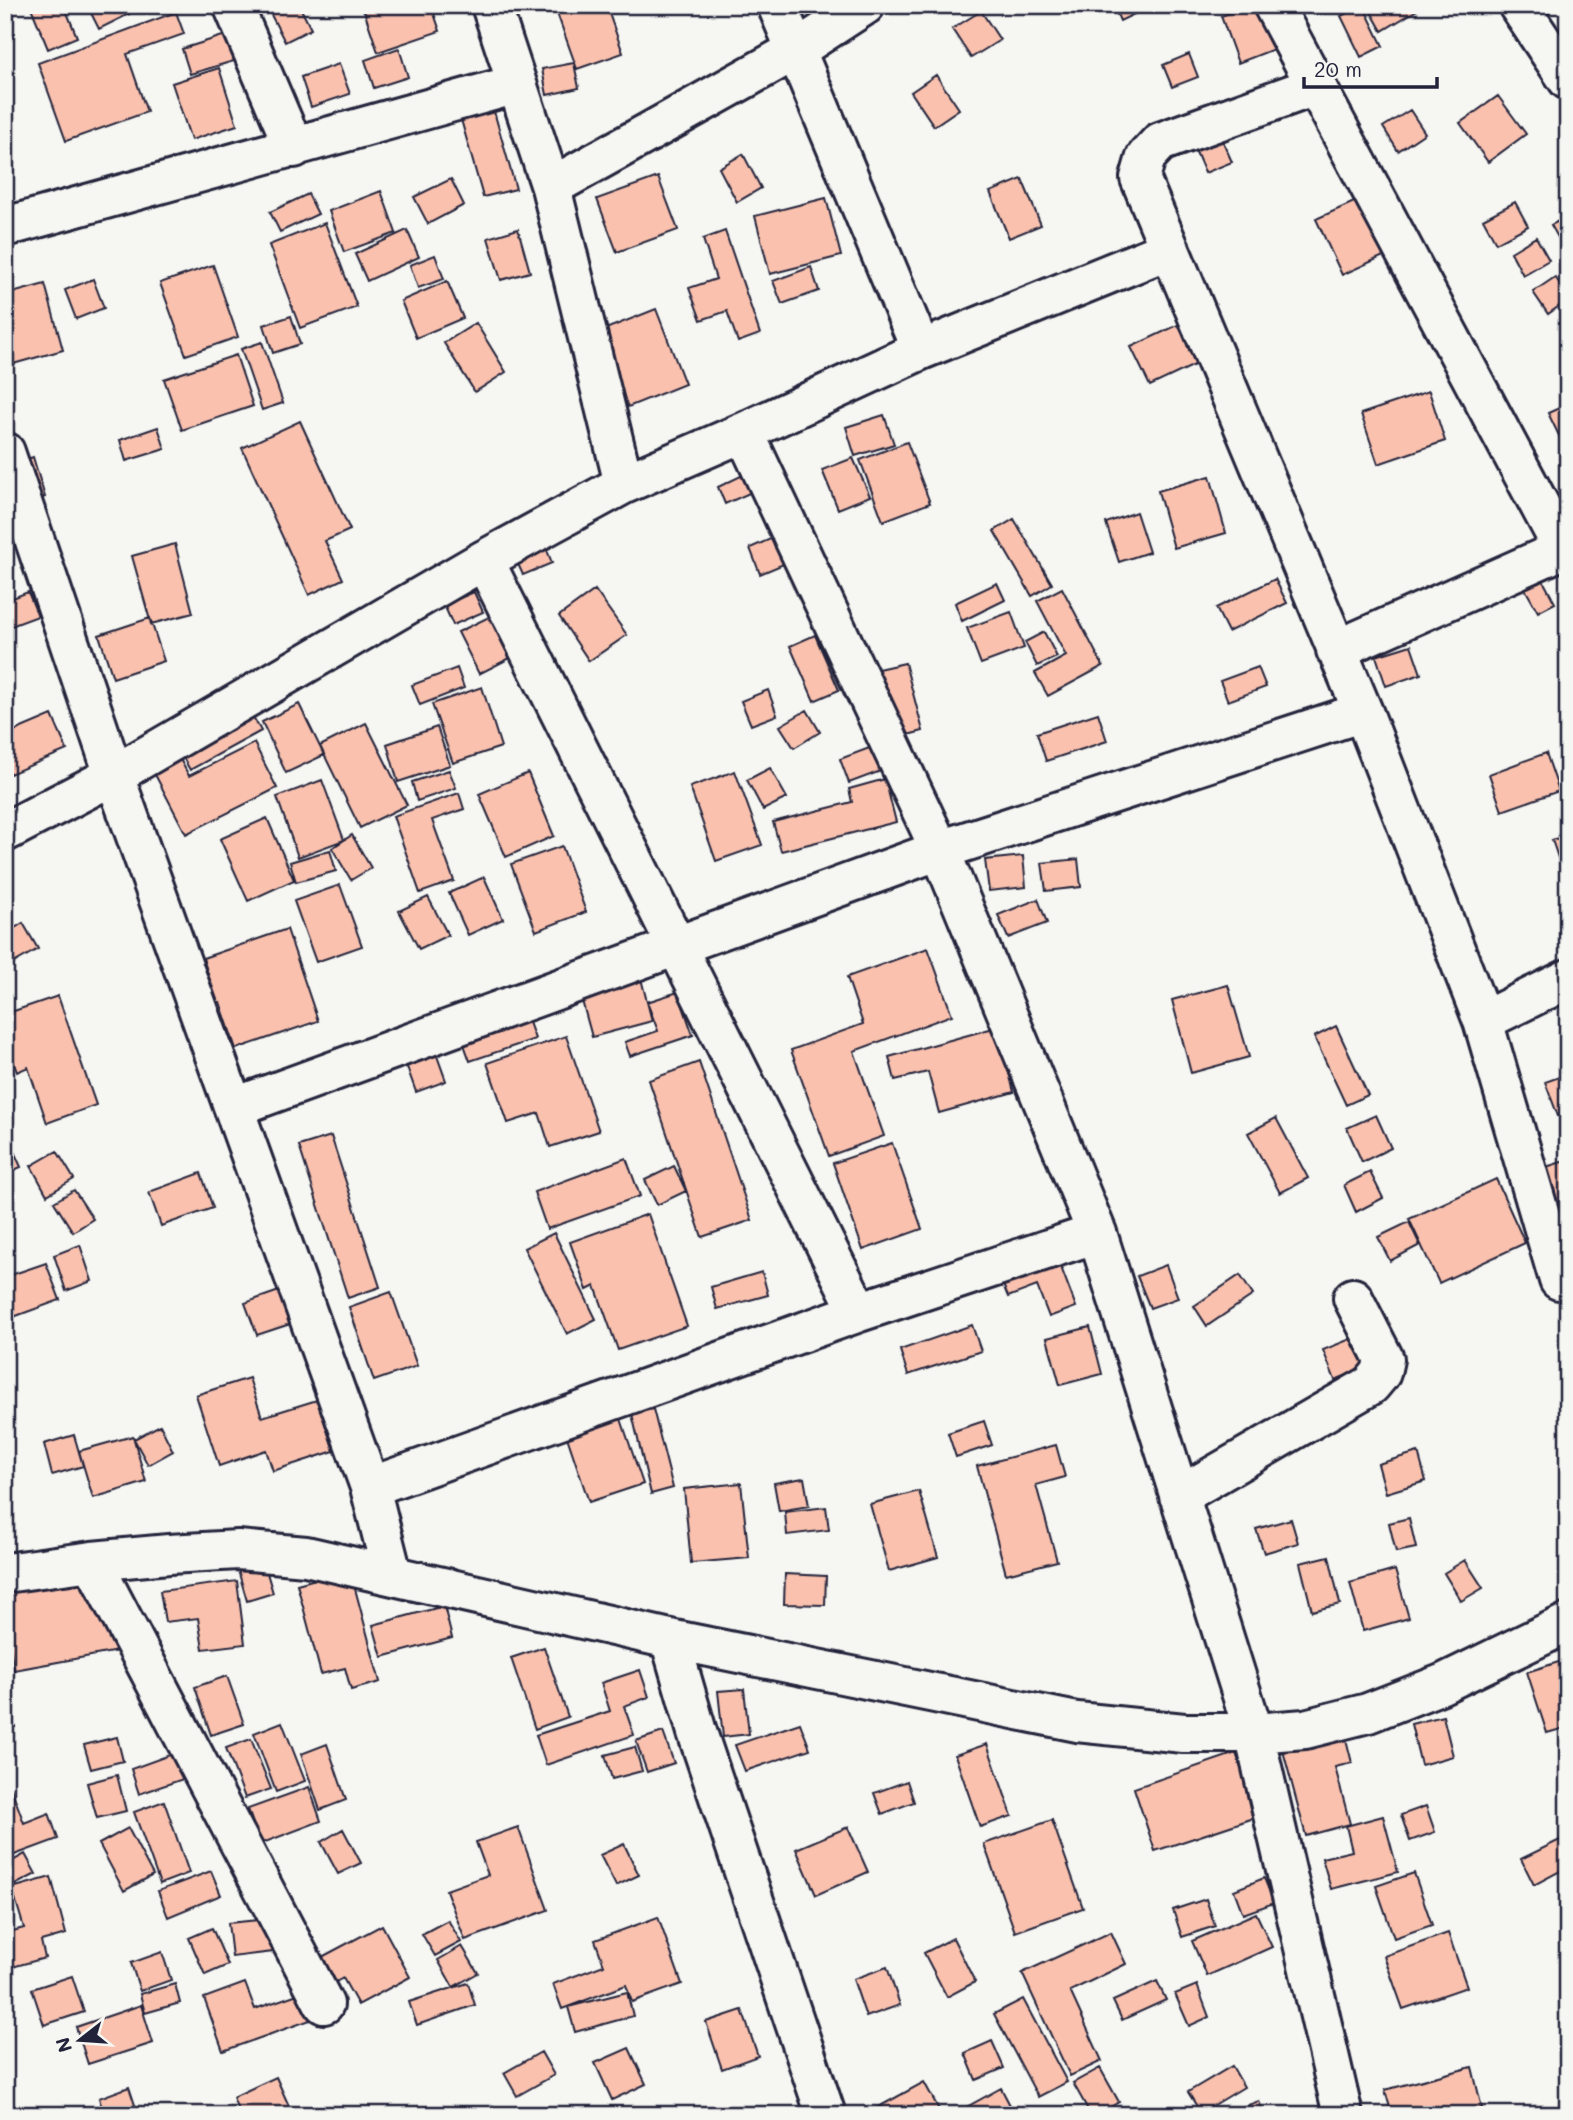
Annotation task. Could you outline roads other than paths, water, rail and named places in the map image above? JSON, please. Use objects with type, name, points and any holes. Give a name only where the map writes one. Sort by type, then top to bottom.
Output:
[{"type":"street","points":[[233,5],[295,148]]},
{"type":"street","points":[[491,5],[551,187],[624,484]]},
{"type":"street","points":[[777,5],[921,350]]},
{"type":"street","points":[[551,187],[796,50],[864,5]]},
{"type":"street","points":[[1273,5],[1565,548],[1336,650]]},
{"type":"street","points":[[1518,5],[1568,80]]},
{"type":"street","points":[[5,227],[517,84]]},
{"type":"street","points":[[1315,86],[1160,142],[1146,157],[1140,178],[1363,712],[1483,1021],[1559,1280]]},
{"type":"street","points":[[5,832],[114,775],[484,560],[624,484],[921,350],[1170,249]]},
{"type":"street","points":[[744,432],[940,850],[1097,1233],[1254,1733],[1343,2115]]},
{"type":"street","points":[[5,452],[114,775],[370,1487],[392,1574]]},
{"type":"street","points":[[484,560],[859,1311]]},
{"type":"street","points":[[234,1107],[940,850],[1363,712]]},
{"type":"street","points":[[1483,1021],[1568,979]]},
{"type":"street","points":[[370,1487],[859,1311],[1097,1233]]},
{"type":"street","points":[[1179,1496],[1371,1385],[1381,1373],[1384,1359],[1353,1298]]},
{"type":"street","points":[[5,1573],[92,1561],[238,1550],[306,1556],[670,1639],[1077,1721],[1184,1733],[1254,1733],[1305,1728],[1368,1713],[1442,1684],[1568,1623]]},
{"type":"street","points":[[92,1561],[324,2004]]},
{"type":"street","points":[[670,1639],[697,1732],[825,2115]]}]
